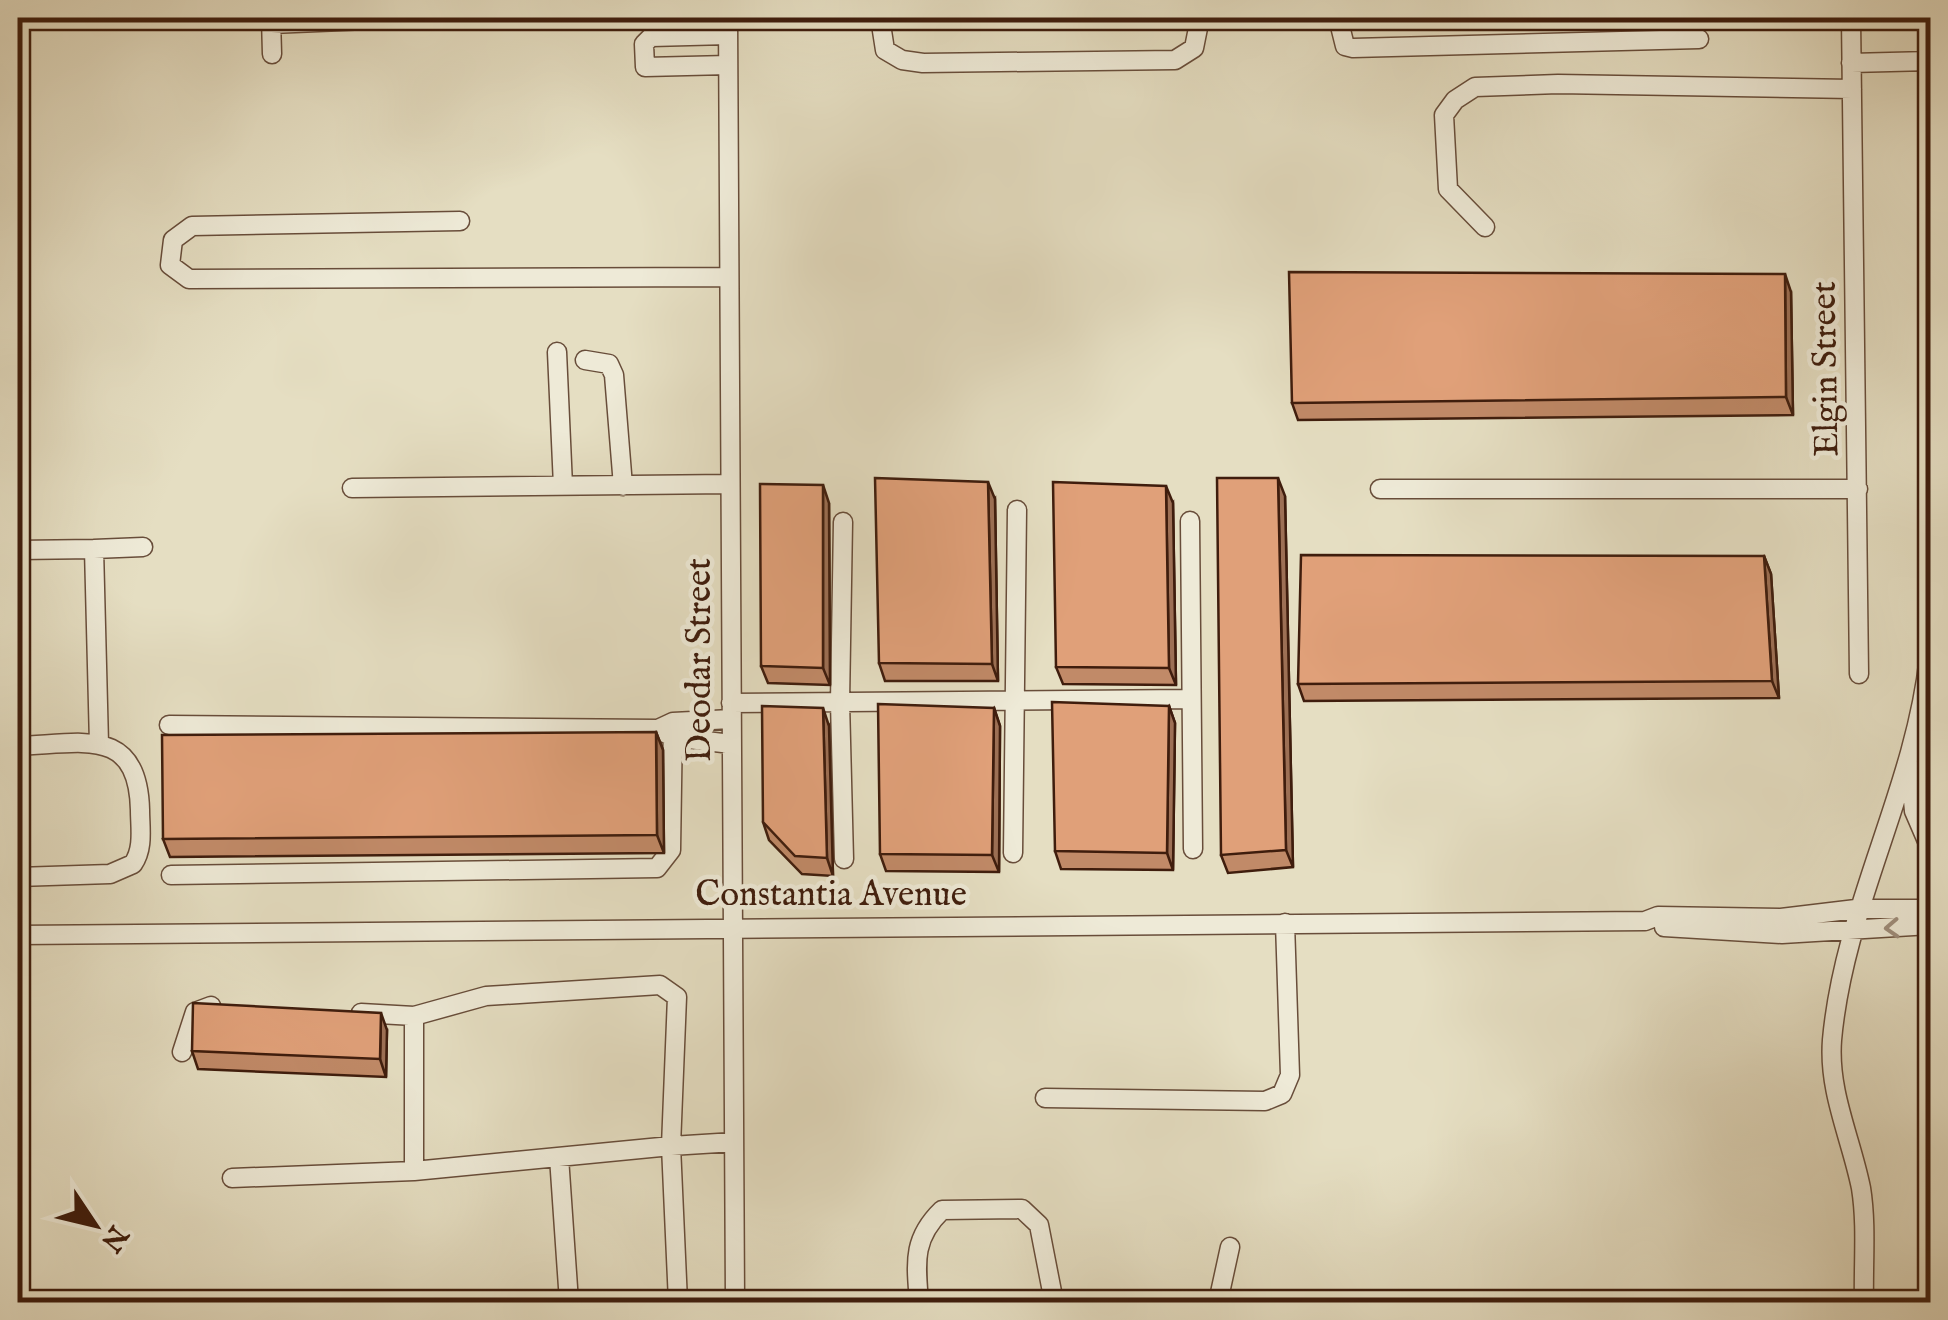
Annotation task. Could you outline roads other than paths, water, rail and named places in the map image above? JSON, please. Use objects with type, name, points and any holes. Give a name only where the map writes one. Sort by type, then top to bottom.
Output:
[{"type":"street","points":[[272,54],[271,21],[414,18]]},
{"type":"street","points":[[880,18],[880,40],[892,56],[912,62],[983,62],[1175,60],[1194,48],[1200,18]]},
{"type":"street","points":[[1338,18],[1344,46],[1354,48],[1699,39]]},
{"type":"street","name":"Elgin Street","points":[[1851,18],[1859,674]]},
{"type":"street","points":[[1864,1302],[1862,1195],[1832,1070],[1832,1038],[1856,910],[1910,757],[1929,657],[1929,18]]},
{"type":"street","points":[[728,26],[651,37],[644,44],[646,67],[728,65]]},
{"type":"street","name":"Deodar Street","points":[[728,26],[735,1302]]},
{"type":"street","points":[[1851,63],[1930,61]]},
{"type":"street","points":[[1485,227],[1448,190],[1444,116],[1455,100],[1475,87],[1558,84],[1852,89]]},
{"type":"street","points":[[460,222],[192,226],[173,240],[170,265],[189,279],[729,277]]},
{"type":"street","points":[[557,352],[563,486]]},
{"type":"street","points":[[585,360],[609,364],[614,375],[624,486]]},
{"type":"street","points":[[352,488],[730,484]]},
{"type":"street","points":[[1380,489],[1858,490]]},
{"type":"street","points":[[1013,853],[1017,510]]},
{"type":"street","points":[[1190,521],[1193,849]]},
{"type":"street","points":[[843,522],[840,702],[844,858]]},
{"type":"street","points":[[18,550],[143,547]]},
{"type":"street","points":[[94,549],[99,744]]},
{"type":"street","points":[[668,730],[731,711],[840,702],[1189,699]]},
{"type":"street","points":[[169,725],[668,730],[731,744]]},
{"type":"street","points":[[171,875],[658,868],[671,850],[668,730]]},
{"type":"street","points":[[18,746],[99,744],[126,758],[139,778],[137,858],[110,874],[18,877]]},
{"type":"street","points":[[1910,757],[1914,811],[1930,848]]},
{"type":"street","name":"Constantia Avenue","points":[[1645,921],[1658,916],[1796,918],[1856,910],[1930,910]]},
{"type":"street","name":"Constantia Avenue","points":[[18,935],[1645,921],[1668,928],[1754,934],[1930,926]]},
{"type":"street","points":[[1045,1098],[1265,1101],[1282,1094],[1290,1076],[1285,923]]},
{"type":"street","points":[[338,1012],[414,1016],[486,996],[660,985],[669,988],[676,997],[672,1146],[678,1302]]},
{"type":"street","points":[[182,1052],[195,1012],[207,1006],[226,1006]]},
{"type":"street","points":[[414,1016],[414,1171]]},
{"type":"street","points":[[232,1178],[414,1171],[734,1142]]},
{"type":"street","points":[[559,1157],[569,1302]]},
{"type":"street","points":[[919,1302],[915,1247],[927,1225],[942,1210],[1022,1209],[1038,1225],[1054,1302]]},
{"type":"street","points":[[1218,1302],[1230,1247]]}]
